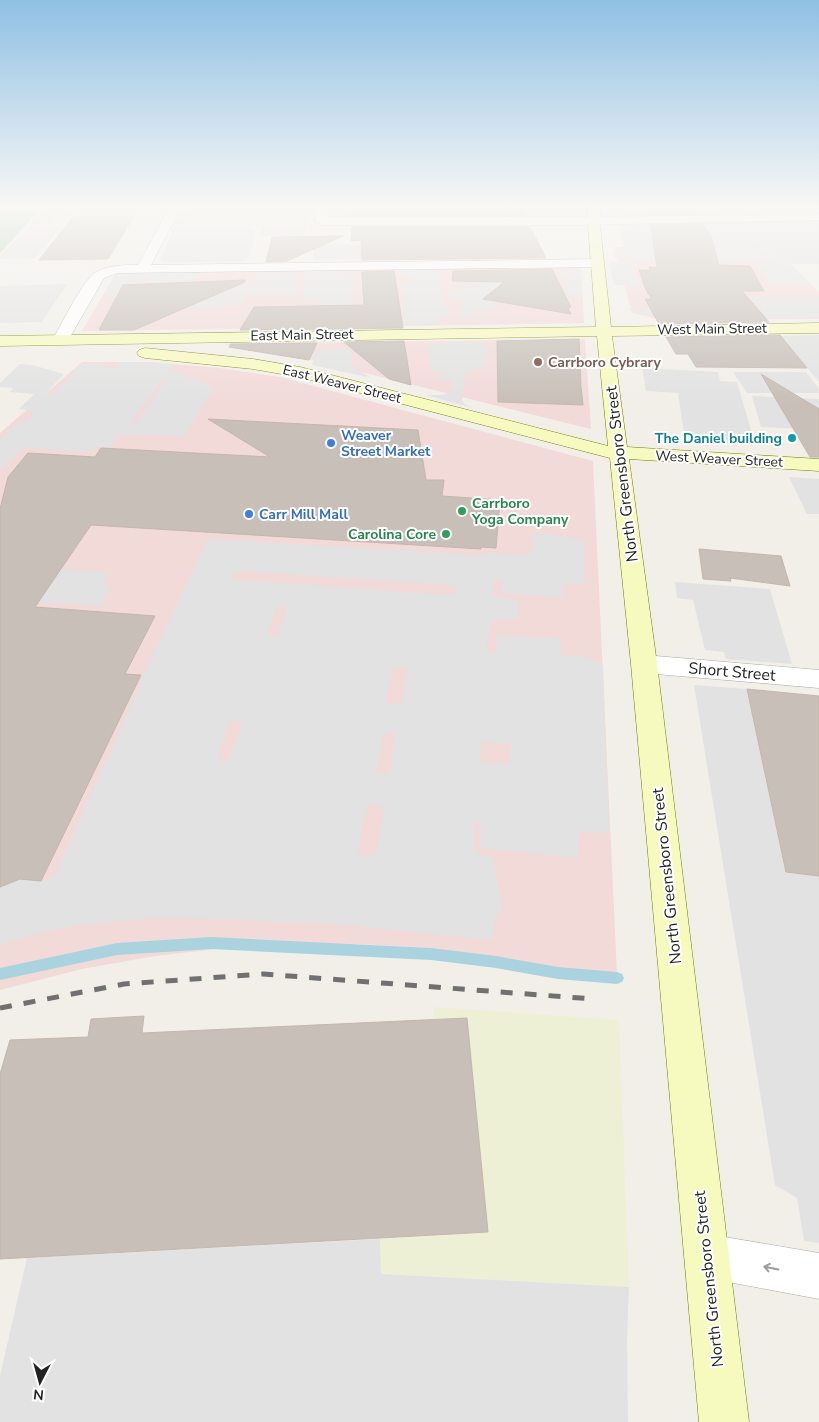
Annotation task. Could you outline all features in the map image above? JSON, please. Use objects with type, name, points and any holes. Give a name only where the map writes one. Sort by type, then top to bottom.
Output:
[{"type":"main road","name":"North Greensboro Street","points":[[599,272],[601,306],[644,664],[724,1422]]},
{"type":"main road","name":"West Main Street","points":[[605,331],[819,328]]},
{"type":"main road","name":"East Main Street","points":[[0,341],[325,334],[605,331]]},
{"type":"main road","name":"East Weaver Street","points":[[60,341],[77,346],[253,364],[300,372],[619,453]]},
{"type":"main road","name":"West Weaver Street","points":[[619,453],[819,465]]},
{"type":"street","points":[[60,341],[80,304],[99,275],[105,272]]},
{"type":"street","name":"Short Street","points":[[644,664],[819,679]]},
{"type":"street","points":[[707,1256],[819,1276]]},
{"type":"shaded area","points":[[198,272],[192,286],[247,283],[243,305],[221,305],[220,308],[134,309],[146,282],[150,281],[150,278],[142,280],[137,293],[105,295],[118,273]]},
{"type":"shaded area","points":[[257,272],[281,272],[281,275],[298,274],[297,295],[247,295],[251,283],[258,280]]},
{"type":"shaded area","points":[[305,272],[351,273],[351,304],[334,304],[336,326],[316,326],[318,301],[302,301]]},
{"type":"shaded area","points":[[399,272],[438,272],[449,316],[439,318],[440,324],[402,325],[401,302],[404,301],[401,283],[413,285],[411,277],[400,276]]},
{"type":"shaded area","points":[[559,272],[581,272],[582,297],[570,296]]},
{"type":"shaded area","points":[[581,272],[584,323],[82,331],[116,273]]},
{"type":"shaded area","points":[[611,272],[635,272],[640,286],[614,285]]},
{"type":"shaded area","points":[[621,272],[799,272],[819,292],[819,319],[664,320],[632,313]]},
{"type":"shaded area","points":[[764,272],[799,272],[811,284],[770,285]]},
{"type":"shaded area","points":[[465,282],[519,282],[492,295],[495,309],[472,311],[473,317],[462,318],[463,299],[448,298],[447,291],[460,291],[465,287]]},
{"type":"shaded area","points":[[67,284],[42,322],[0,323],[0,286]]},
{"type":"shaded area","points":[[726,297],[819,297],[819,318],[666,319],[636,313],[628,309],[734,308]]},
{"type":"shaded area","points":[[819,335],[819,382],[781,336]]},
{"type":"shaded area","points":[[585,339],[591,429],[313,360],[224,344]]},
{"type":"shaded area","points":[[448,341],[487,343],[487,367],[478,367],[476,368],[479,370],[464,375],[462,401],[473,408],[426,395],[441,395],[449,393],[452,389],[451,379],[439,382],[434,380],[447,374],[431,373],[431,343],[446,344]]},
{"type":"shaded area","points":[[352,349],[351,366],[372,378],[312,365],[316,351]]},
{"type":"shaded area","name":"Carr Mill Mall","points":[[82,362],[152,362],[219,368],[280,377],[593,461],[617,974],[577,972],[507,958],[428,948],[300,943],[226,948],[155,956],[82,969],[0,990],[0,433]]},
{"type":"shaded area","points":[[120,362],[172,364],[169,369],[214,387],[184,437],[121,434],[110,448],[93,447],[89,452],[24,447],[0,471],[0,440],[17,424],[25,422],[35,411],[19,409],[34,394],[10,392],[12,388],[0,387],[0,383],[20,364],[32,365],[64,374],[45,394],[52,395],[83,363],[114,368]],"holes":[[[166,380],[135,425],[129,424],[161,381]]]},
{"type":"shaded area","points":[[642,368],[718,372],[720,381],[737,382],[755,444],[685,440],[678,393],[646,391]]},
{"type":"shaded area","points":[[733,372],[806,372],[819,389],[819,393],[747,393]]},
{"type":"shaded area","points":[[752,396],[819,399],[819,430],[761,427]]},
{"type":"shaded area","points":[[789,477],[819,479],[819,514],[807,514]]},
{"type":"shaded area","points":[[532,532],[583,539],[585,584],[569,583],[563,585],[563,598],[502,593],[502,581],[493,580],[492,591],[494,596],[518,600],[517,620],[497,619],[491,623],[486,649],[491,652],[497,649],[497,635],[561,639],[561,655],[587,657],[603,665],[609,832],[586,831],[580,834],[578,858],[480,848],[481,823],[474,822],[474,847],[479,854],[493,857],[503,913],[496,913],[492,940],[345,925],[231,919],[152,918],[81,925],[42,932],[0,945],[0,887],[20,879],[48,880],[55,875],[146,670],[208,539],[480,555],[493,553],[526,555],[533,549]],"holes":[[[236,572],[450,585],[456,587],[456,592],[449,595],[240,580],[233,578]],[[284,605],[287,609],[278,633],[274,636],[269,636],[268,632],[276,608]],[[397,667],[405,668],[407,672],[402,701],[396,705],[389,704],[386,700],[392,671]],[[235,720],[241,721],[242,725],[230,757],[225,762],[220,761],[218,756],[229,724]],[[387,732],[394,733],[390,770],[386,775],[382,775],[377,772],[383,736]],[[482,741],[511,744],[509,765],[479,762]],[[371,804],[381,806],[384,811],[377,851],[369,857],[360,856],[358,850],[366,810]]]},
{"type":"shaded area","points":[[57,569],[109,572],[104,584],[111,587],[100,606],[0,600]]},
{"type":"shaded area","points":[[675,582],[770,589],[792,664],[726,659],[724,652],[705,650],[693,600],[677,598]]},
{"type":"shaded area","points":[[694,685],[747,689],[786,872],[819,876],[819,1243],[804,1241],[797,1198],[775,1185]]},
{"type":"shaded area","points":[[380,1239],[381,1274],[629,1287],[627,1339],[628,1422],[0,1422],[0,1376],[27,1258]]},
{"type":"green space","points":[[434,1007],[619,1020],[629,1287],[381,1274],[380,1239],[488,1232],[466,1018],[433,1019]]},
{"type":"building","points":[[362,272],[394,272],[403,328],[329,329],[324,325],[322,329],[240,330],[254,307],[364,305]]},
{"type":"building","points":[[453,272],[554,272],[571,307],[568,308],[571,314],[483,299],[504,282],[452,281]]},
{"type":"building","points":[[640,272],[754,272],[764,291],[742,291],[769,322],[659,324],[645,299],[652,299],[646,290]]},
{"type":"building","points":[[245,280],[245,282],[134,330],[99,330],[123,285]]},
{"type":"building","points":[[780,335],[807,368],[696,367],[688,354],[676,354],[666,337]]},
{"type":"building","points":[[579,339],[583,405],[498,402],[497,341]]},
{"type":"building","points":[[404,341],[411,385],[389,379],[344,342]]},
{"type":"building","points":[[317,343],[309,360],[229,347],[231,344]]},
{"type":"building","points":[[761,374],[819,409],[819,457],[810,457]]},
{"type":"building","points":[[208,419],[418,430],[426,480],[444,480],[442,496],[500,500],[496,548],[481,547],[481,549],[91,525],[35,607],[155,616],[125,674],[141,675],[41,881],[20,879],[0,887],[0,509],[8,477],[28,453],[95,457],[101,448],[270,457]]},
{"type":"building","points":[[699,549],[781,556],[790,586],[730,578],[731,581],[703,579]]},
{"type":"building","points":[[747,689],[819,696],[819,876],[786,872]]},
{"type":"building","points":[[144,1016],[142,1033],[467,1018],[488,1232],[0,1259],[0,1074],[10,1040],[88,1037],[91,1019]]},
{"type":"waterway","points":[[0,974],[117,949],[211,943],[431,954],[496,962],[558,973],[617,978]]},
{"type":"railway","points":[[0,1008],[124,984],[263,974],[593,999]]},
{"type":"place","name":"Carrboro Cybrary","points":[[538,362]]},
{"type":"place","name":"The Daniel building","points":[[792,438]]},
{"type":"place","name":"Weaver Street Market","points":[[331,443]]},
{"type":"place","name":"Carrboro Yoga Company","points":[[462,511]]},
{"type":"place","name":"Carr Mill Mall","points":[[249,514]]},
{"type":"place","name":"Carolina Core","points":[[446,534]]}]
